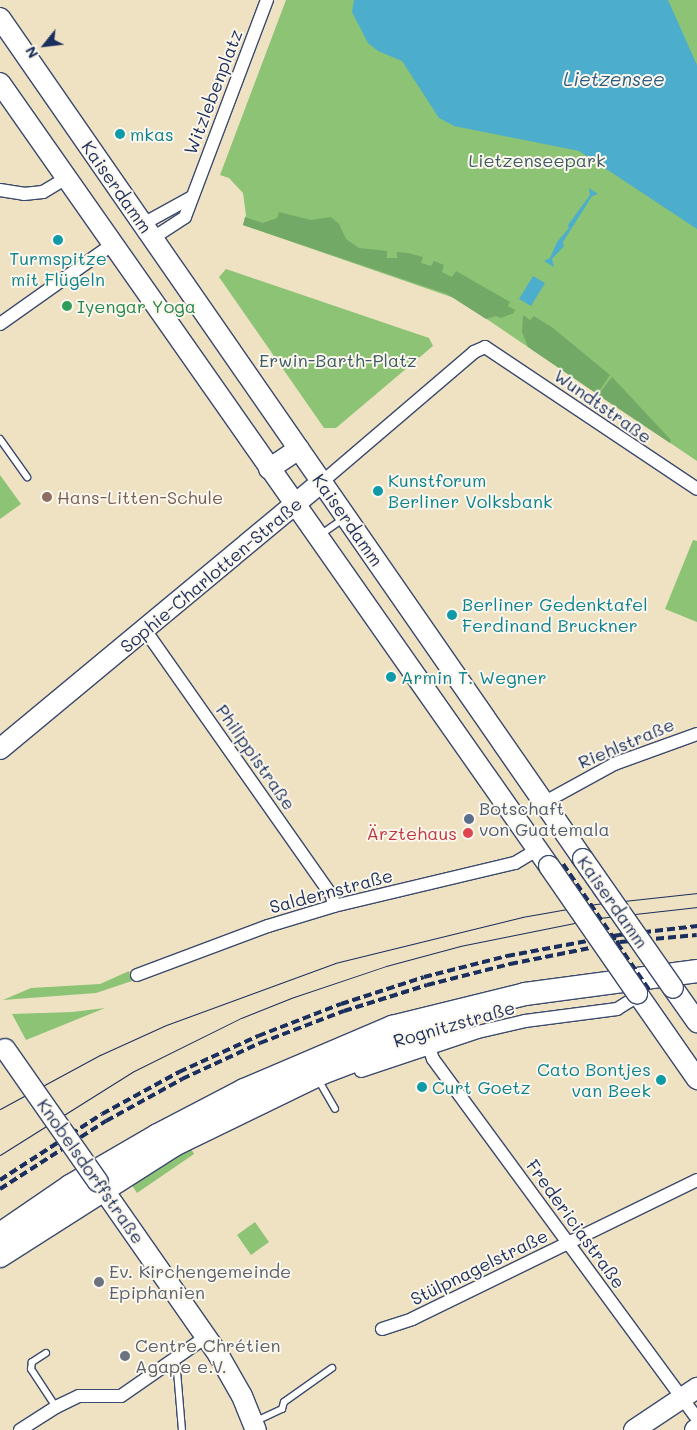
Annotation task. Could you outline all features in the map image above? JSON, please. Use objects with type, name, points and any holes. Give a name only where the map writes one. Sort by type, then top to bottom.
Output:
[{"type":"highway","points":[[0,1221],[63,1179],[163,1120],[288,1057],[357,1027],[421,1006],[492,990],[576,973],[697,958]]},
{"type":"highway","points":[[0,1234],[70,1186],[158,1135],[253,1086],[392,1027],[525,994],[697,971]]},
{"type":"highway","points":[[0,1256],[101,1186],[174,1145],[322,1073],[525,994]]},
{"type":"main road","name":"Kaiserdamm","points":[[0,18],[673,988],[694,1011]]},
{"type":"main road","name":"Kaiserdamm","points":[[0,83],[697,1079]]},
{"type":"main road","points":[[269,469],[299,449]]},
{"type":"main road","name":"Sophie-Charlotten-Straße","points":[[2,742],[145,630],[322,482]]},
{"type":"main road","name":"Knobelsdorffstraße","points":[[3,1046],[206,1337],[229,1372],[254,1426]]},
{"type":"main road","points":[[634,1430],[689,1393]]},
{"type":"street","name":"Witzlebenplatz","points":[[148,231],[192,197],[267,0]]},
{"type":"street","points":[[0,190],[24,194],[43,192],[66,178]]},
{"type":"street","points":[[0,324],[112,244]]},
{"type":"street","name":"Sophie-Charlotten-Straße","points":[[322,482],[474,352],[485,347],[490,349]]},
{"type":"street","name":"Wundtstraße","points":[[490,349],[697,489]]},
{"type":"street","name":"Philippistraße","points":[[145,630],[327,889],[334,906]]},
{"type":"street","name":"Riehlstraße","points":[[545,802],[614,764],[697,734]]},
{"type":"street","name":"Saldernstraße","points":[[137,975],[268,926],[334,906],[543,858]]},
{"type":"street","name":"Rognitzstraße","points":[[357,1072],[429,1048],[525,1022],[617,1009],[638,994]]},
{"type":"street","name":"Fredericiastraße","points":[[429,1048],[433,1058],[568,1243],[689,1393],[697,1419]]},
{"type":"street","name":"Stülpnagelstraße","points":[[382,1329],[412,1319],[697,1180]]},
{"type":"street","points":[[20,1430],[56,1406],[79,1396],[121,1396],[206,1337]]},
{"type":"lane","points":[[0,439],[27,477]]},
{"type":"lane","points":[[317,537],[346,517]]},
{"type":"lane","points":[[283,1100],[284,1096],[319,1081],[335,1078]]},
{"type":"lane","points":[[319,1081],[335,1109]]},
{"type":"lane","points":[[46,1353],[32,1362],[31,1369],[56,1406]]},
{"type":"lane","points":[[175,1358],[182,1430]]},
{"type":"lane","points":[[254,1426],[282,1409],[284,1402],[332,1368]]},
{"type":"green space","name":"Lietzenseepark","points":[[286,0],[697,0],[697,461],[457,299],[243,225],[246,215],[243,193],[229,178],[220,175]]},
{"type":"green space","points":[[279,212],[311,220],[331,217],[339,224],[346,239],[359,248],[387,251],[387,258],[397,258],[397,252],[408,253],[423,257],[421,263],[431,266],[434,261],[444,265],[442,272],[452,277],[456,271],[510,302],[508,306],[515,310],[514,313],[501,318],[496,316],[486,319],[447,294],[243,225],[245,217],[263,223],[277,218]]},
{"type":"green space","name":"Erwin-Barth-Platz","points":[[226,269],[429,338],[433,346],[336,428],[324,428],[219,277]]},
{"type":"green space","points":[[523,315],[530,320],[534,316],[553,328],[610,375],[597,394],[528,347],[522,332]]},
{"type":"green space","points":[[612,377],[671,440],[670,443],[598,395]]},
{"type":"green space","points":[[0,475],[21,504],[0,519]]},
{"type":"green space","points":[[693,540],[697,541],[697,622],[665,609]]},
{"type":"green space","points":[[129,971],[132,981],[96,993],[3,1000],[31,988],[100,984]]},
{"type":"green space","points":[[105,1008],[26,1040],[12,1014],[72,1012]]},
{"type":"green space","points":[[190,1147],[194,1154],[137,1193],[129,1181]]},
{"type":"green space","points":[[255,1222],[269,1242],[251,1255],[237,1235]]},
{"type":"water","name":"Lietzensee","points":[[354,0],[668,0],[697,65],[697,229],[579,151],[454,126],[439,118],[402,61],[378,51],[368,43],[352,12]]},
{"type":"water","points":[[589,188],[598,194],[592,196],[563,242],[564,246],[552,259],[554,267],[544,261],[550,258],[557,242],[569,228],[568,225],[590,195]]},
{"type":"water","points":[[533,276],[545,283],[531,306],[519,299]]},
{"type":"tram line","points":[[0,1109],[100,1055],[166,1025],[335,963],[522,917],[596,904],[697,893]]},
{"type":"tram line","points":[[0,1155],[134,1071],[241,1018],[291,998],[386,966],[460,946],[599,918],[697,907]]},
{"type":"railway","points":[[573,861],[663,989]]},
{"type":"railway","points":[[563,864],[650,991]]},
{"type":"railway","points":[[0,1180],[102,1114],[179,1072],[258,1036],[341,1004],[424,977],[507,956],[619,935],[697,926]]},
{"type":"railway","points":[[0,1189],[106,1121],[182,1079],[260,1043],[344,1011],[427,985],[510,964],[620,942],[697,935]]},
{"type":"place","name":"mkas","points":[[120,134]]},
{"type":"place","name":"Turmspitze mit Flügeln","points":[[58,240]]},
{"type":"place","name":"Iyengar Yoga","points":[[67,306]]},
{"type":"place","name":"Kunstforum Berliner Volksbank","points":[[378,491]]},
{"type":"place","name":"Hans-Litten-Schule","points":[[47,497]]},
{"type":"place","name":"Berliner Gedenktafel Ferdinand Bruckner","points":[[452,615]]},
{"type":"place","name":"Armin T. Wegner","points":[[391,677]]},
{"type":"place","name":"Botschaft von Guatemala","points":[[469,819]]},
{"type":"place","name":"Ärztehaus","points":[[468,833]]},
{"type":"place","name":"Cato Bontjes van Beek","points":[[661,1080]]},
{"type":"place","name":"Curt Goetz","points":[[422,1087]]},
{"type":"place","name":"Ev. Kirchengemeinde Epiphanien","points":[[99,1282]]},
{"type":"place","name":"Centre Chrétien Agape e.V.","points":[[125,1356]]}]
